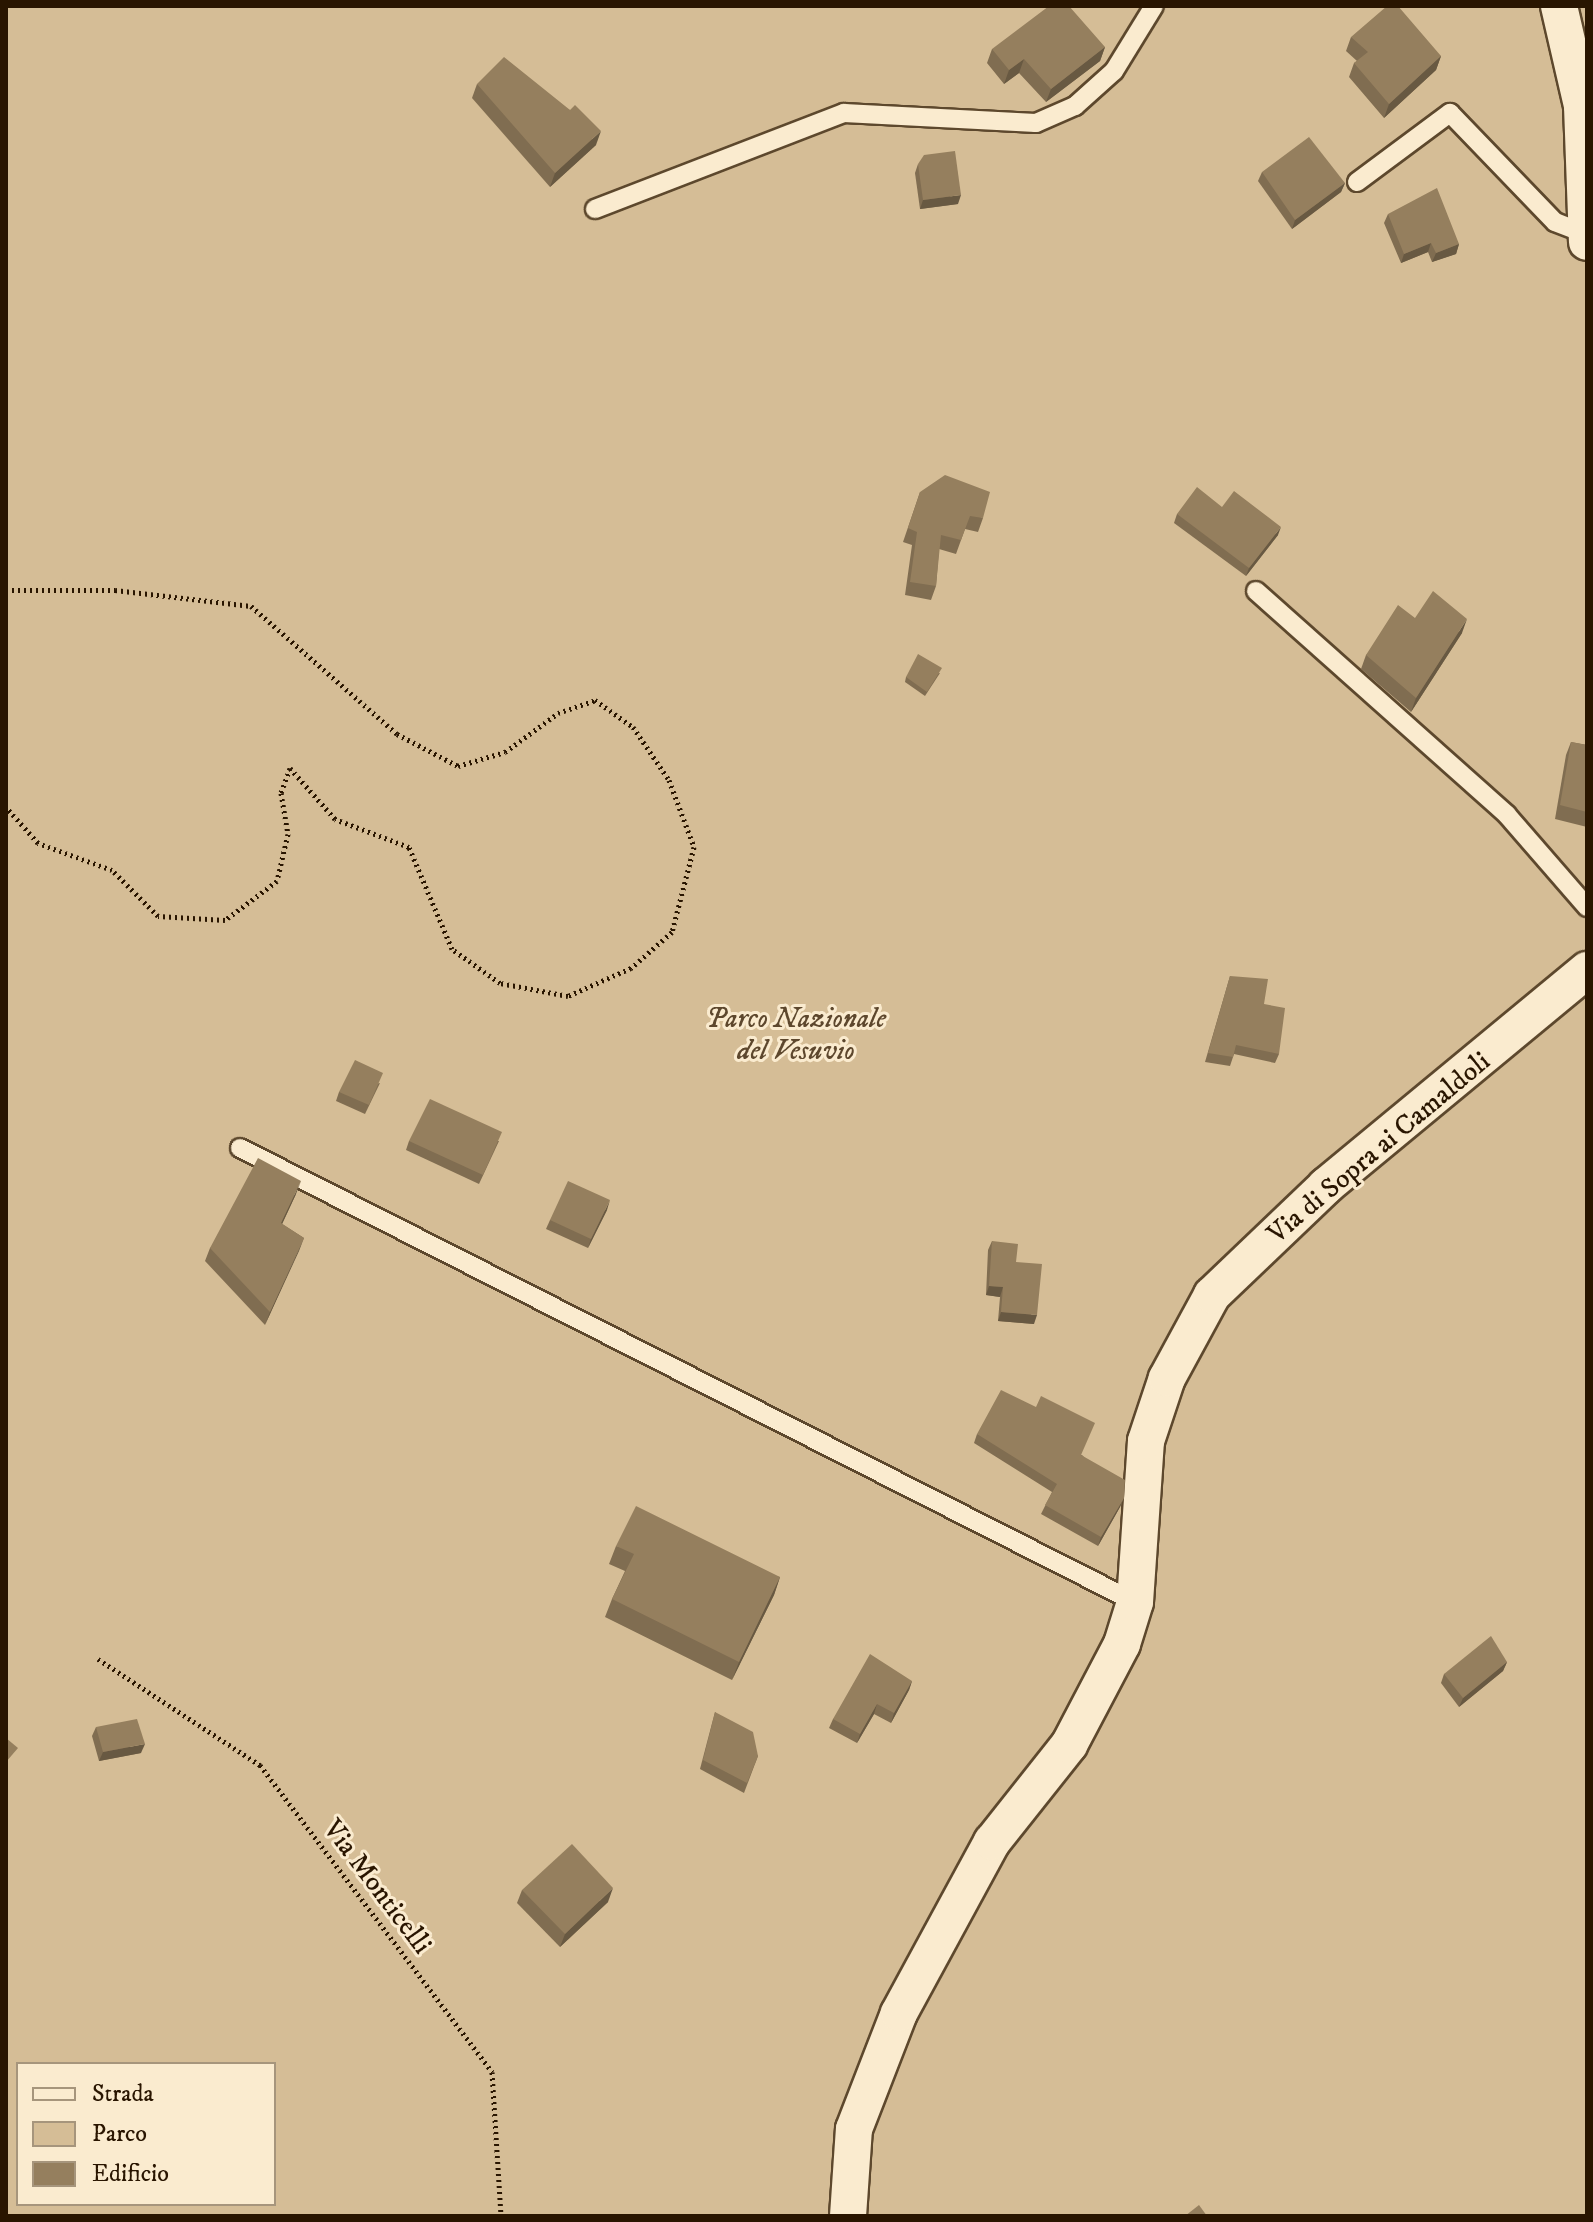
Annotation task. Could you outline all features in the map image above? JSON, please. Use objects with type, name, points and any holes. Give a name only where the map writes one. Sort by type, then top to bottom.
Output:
[{"type":"street","points":[[1559,6],[1582,106],[1584,237]]},
{"type":"street","name":"Via di Sopra ai Camaldoli","points":[[848,2216],[854,2129],[899,2013],[992,1842],[1089,1710],[1135,1602],[1146,1441],[1167,1378],[1212,1295],[1326,1186],[1587,970]]},
{"type":"lane","points":[[595,209],[844,113],[1036,123],[1075,106],[1114,71],[1154,6]]},
{"type":"lane","points":[[1357,182],[1450,113],[1555,222],[1584,237]]},
{"type":"lane","points":[[1256,591],[1507,815],[1587,907]]},
{"type":"lane","points":[[240,1148],[1135,1602]]},
{"type":"path","points":[[6,590],[115,590],[251,606],[397,734],[458,766],[505,752],[558,713],[595,700],[633,727],[669,780],[694,847],[672,932],[631,968],[568,996],[500,983],[452,949],[409,847],[335,819],[290,768],[281,793],[288,834],[277,881],[225,920],[158,916],[112,870],[38,843],[6,807]]},
{"type":"path","name":"Via Monticelli","points":[[98,1659],[260,1765],[492,2072],[501,2216]]},
{"type":"green space","name":"Parco Nazionale del Vesuvio","points":[[6,6],[1587,6],[1587,2216],[6,2216]]},
{"type":"building","points":[[1049,6],[1069,6],[1105,47],[1051,89],[1024,59],[1009,70],[992,49]]},
{"type":"building","points":[[1387,6],[1398,6],[1441,56],[1389,104],[1354,63],[1368,52],[1351,37]]},
{"type":"building","points":[[504,57],[570,110],[575,105],[601,131],[555,173],[477,84]]},
{"type":"building","points":[[1309,137],[1345,183],[1295,220],[1262,172]]},
{"type":"building","points":[[955,151],[961,195],[923,200],[918,164],[924,155]]},
{"type":"building","points":[[1437,188],[1459,244],[1436,253],[1431,243],[1404,254],[1388,214]]},
{"type":"building","points":[[945,475],[990,492],[983,518],[970,516],[961,540],[941,535],[936,586],[910,582],[917,532],[908,528],[920,492]]},
{"type":"building","points":[[1197,487],[1222,507],[1234,491],[1281,527],[1249,568],[1177,514]]},
{"type":"building","points":[[1433,591],[1467,619],[1416,698],[1366,655],[1398,605],[1415,618]]},
{"type":"building","points":[[918,654],[942,668],[927,692],[906,677]]},
{"type":"building","points":[[1571,742],[1587,745],[1587,812],[1560,805]]},
{"type":"building","points":[[1230,976],[1268,979],[1264,1004],[1285,1008],[1279,1054],[1236,1045],[1233,1057],[1208,1053]]},
{"type":"building","points":[[355,1060],[383,1073],[369,1105],[339,1092]]},
{"type":"building","points":[[430,1099],[502,1132],[483,1175],[409,1141]]},
{"type":"building","points":[[258,1158],[301,1181],[281,1223],[304,1238],[270,1312],[210,1248]]},
{"type":"building","points":[[568,1181],[610,1200],[591,1239],[550,1220]]},
{"type":"building","points":[[992,1241],[1018,1244],[1016,1262],[1042,1264],[1037,1315],[1001,1312],[1003,1287],[989,1286]]},
{"type":"building","points":[[1001,1390],[1036,1407],[1041,1396],[1095,1423],[1081,1455],[1125,1480],[1124,1498],[1101,1537],[1045,1505],[1057,1484],[977,1434]]},
{"type":"building","points":[[636,1506],[780,1577],[739,1662],[612,1599],[634,1554],[616,1546]]},
{"type":"building","points":[[1491,1636],[1507,1662],[1463,1698],[1444,1674]]},
{"type":"building","points":[[870,1654],[912,1681],[894,1713],[877,1704],[860,1734],[833,1719]]},
{"type":"building","points":[[715,1712],[753,1732],[758,1756],[747,1783],[703,1760]]},
{"type":"building","points":[[137,1719],[145,1744],[103,1752],[96,1727]]},
{"type":"building","points":[[6,1738],[18,1748],[6,1762]]},
{"type":"building","points":[[572,1844],[613,1888],[565,1934],[522,1890]]},
{"type":"building","points":[[1199,2205],[1207,2216],[1185,2216]]}]
